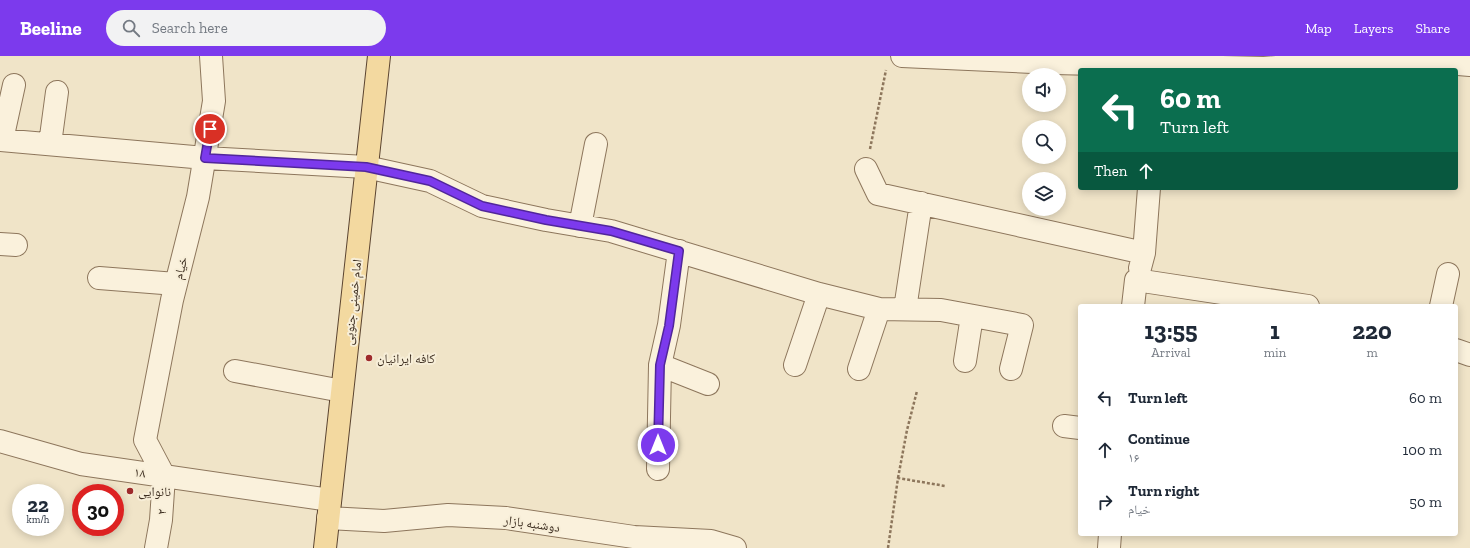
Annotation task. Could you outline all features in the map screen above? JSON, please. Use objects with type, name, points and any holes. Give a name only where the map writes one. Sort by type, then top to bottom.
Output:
[{"type":"main road","name":"امام خمینی جنوبی","points":[[325,548],[379,56]]},
{"type":"street","name":"خیام","points":[[164,476],[145,440],[176,284],[198,197],[205,158],[214,101],[211,56]]},
{"type":"street","points":[[895,60],[911,56],[1158,68],[1264,68],[1370,58],[1387,58],[1470,65]]},
{"type":"street","points":[[14,85],[1,140],[205,158],[366,167],[430,181],[482,206],[546,220],[611,231],[819,294],[879,309],[940,310],[1022,325],[1011,370]]},
{"type":"street","points":[[50,144],[57,92]]},
{"type":"street","points":[[580,226],[596,144]]},
{"type":"street","points":[[866,169],[878,194],[1144,254]]},
{"type":"street","points":[[1134,304],[1136,280],[1144,254],[1149,190]]},
{"type":"street","points":[[905,309],[921,203]]},
{"type":"street","points":[[658,469],[660,365],[669,326],[679,251]]},
{"type":"street","points":[[1441,304],[1448,274]]},
{"type":"street","points":[[99,278],[176,284]]},
{"type":"street","points":[[1136,280],[1267,303],[1281,304]]},
{"type":"street","points":[[795,365],[819,294]]},
{"type":"street","points":[[859,369],[879,309]]},
{"type":"street","points":[[964,360],[972,316]]},
{"type":"street","points":[[1458,351],[1470,355]]},
{"type":"street","points":[[660,365],[708,384]]},
{"type":"street","points":[[235,371],[342,390]]},
{"type":"street","name":"۱۸","points":[[0,441],[81,464],[164,476],[329,509]]},
{"type":"street","name":"۲","points":[[156,548],[161,520],[164,476]]},
{"type":"street","name":"دوشنبه بازار","points":[[329,509],[384,521],[448,515],[506,518],[677,543],[712,541],[735,548]]},
{"type":"street","points":[[1109,548],[1110,536]]},
{"type":"path","points":[[866,169],[895,60]]},
{"type":"path","points":[[888,548],[898,478],[907,430],[917,391]]},
{"type":"path","points":[[898,478],[945,486]]},
{"type":"place","name":"کافه ایرانیان","points":[[369,358]]},
{"type":"place","name":"نانوایی","points":[[130,491]]},
{"type":"route","points":[[210,129],[205,158],[366,167],[430,181],[482,206],[546,220],[611,231],[679,251],[669,326],[660,365],[658,445]]}]
